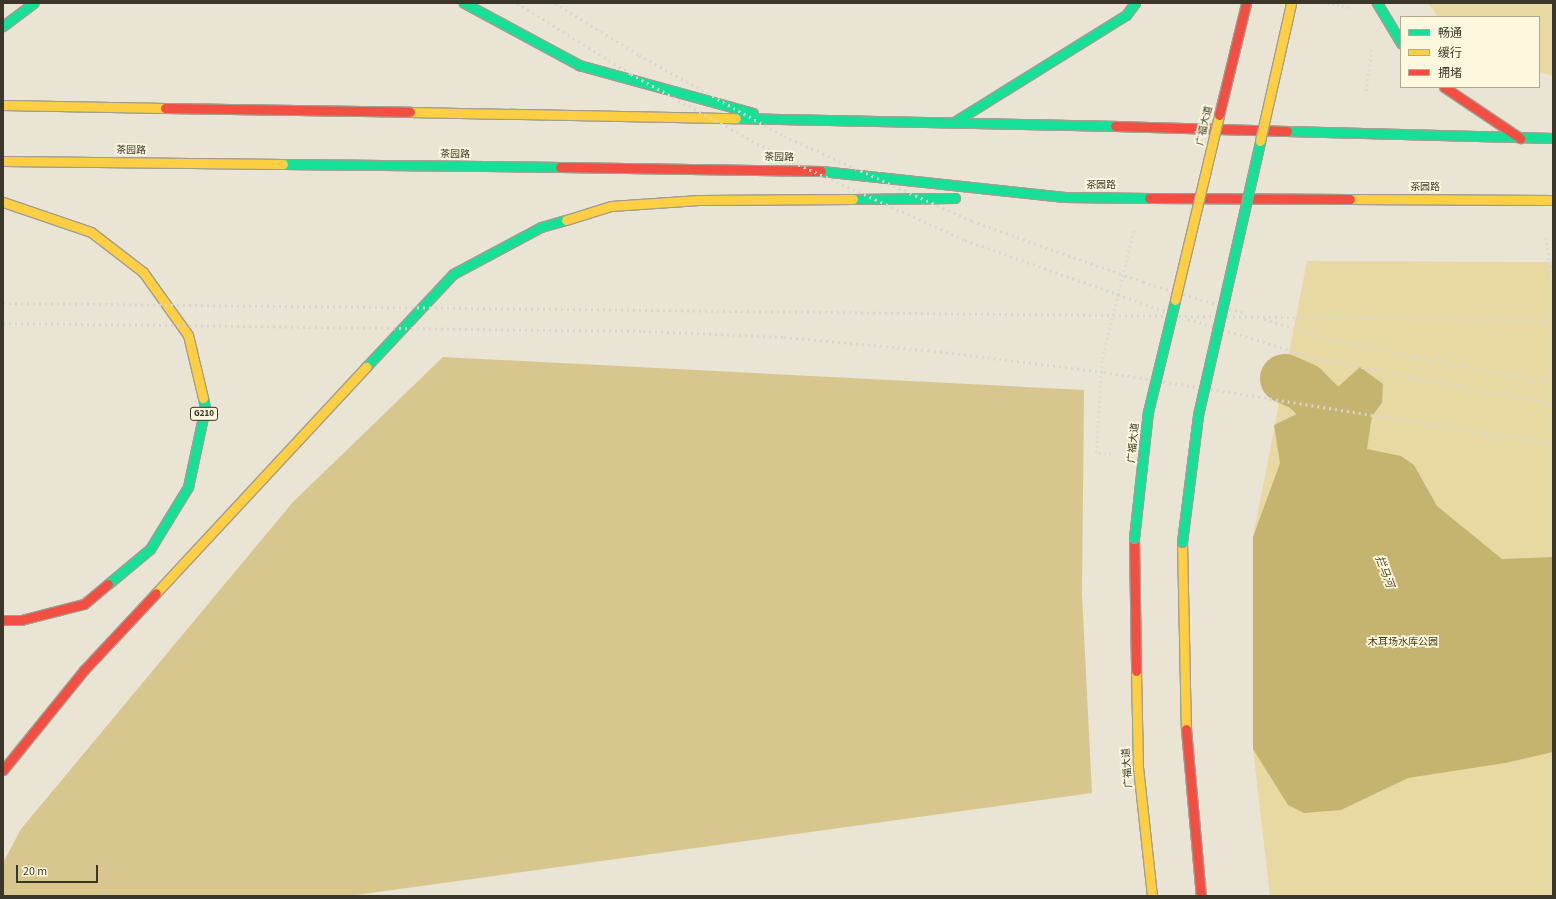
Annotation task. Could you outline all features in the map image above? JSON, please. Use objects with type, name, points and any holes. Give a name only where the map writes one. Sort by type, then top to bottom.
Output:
[{"type":"main road","points":[[3,26],[33,3]]},
{"type":"main road","points":[[464,3],[579,65],[785,122]]},
{"type":"main road","points":[[954,122],[1126,15],[1135,3]]},
{"type":"main road","name":"广福大道","points":[[1152,896],[1138,767],[1134,538],[1148,412],[1246,3]]},
{"type":"main road","points":[[1201,896],[1187,767],[1182,542],[1198,416],[1291,3]]},
{"type":"main road","points":[[1377,3],[1400,41]]},
{"type":"main road","points":[[1445,88],[1520,138]]},
{"type":"main road","points":[[3,105],[785,122],[954,122],[1553,138]]},
{"type":"main road","name":"茶园路","points":[[3,161],[798,169],[1065,196],[1553,200]]},
{"type":"main road","points":[[3,770],[84,670],[453,274],[541,227],[611,206],[699,200],[1065,196]]},
{"type":"main road","name":"G210","points":[[3,202],[91,232],[143,272],[188,335],[205,408],[188,487],[150,549],[84,604],[21,620],[3,620]]},
{"type":"path","points":[[1328,3],[1351,5],[1354,13]]},
{"type":"path","points":[[1366,91],[1373,48],[1369,41]]},
{"type":"path","points":[[1111,454],[1096,453],[1102,359],[1134,229]]},
{"type":"path","points":[[1546,238],[1553,283]]},
{"type":"green space","points":[[1428,3],[1553,3],[1553,76],[1540,72],[1540,16],[1437,16]]},
{"type":"green space","name":"木耳场水库公园","points":[[1307,261],[1553,262],[1553,896],[1270,896],[1253,749],[1253,537]]},
{"type":"shaded area","points":[[443,357],[1084,390],[1082,594],[1092,793],[349,896],[3,896],[3,863],[21,829],[293,502]]},
{"type":"water","points":[[1360,367],[1383,384],[1382,403],[1372,416],[1367,449],[1401,456],[1414,465],[1437,506],[1502,559],[1553,557],[1553,752],[1505,763],[1408,778],[1341,810],[1304,813],[1288,805],[1253,749],[1253,537],[1280,463],[1274,425],[1320,403]]},
{"type":"waterway","name":"拦马河","points":[[1284,378],[1304,387],[1320,403],[1344,466]]},
{"type":"railway","points":[[517,3],[631,74],[782,157],[965,240],[1167,312]]},
{"type":"railway","points":[[555,3],[639,55],[784,136],[972,221],[1143,282],[1245,313]]},
{"type":"railway","points":[[3,303],[1553,320]]},
{"type":"railway","points":[[1188,319],[1320,359],[1553,404]]},
{"type":"railway","points":[[1264,319],[1328,339],[1553,384]]},
{"type":"railway","points":[[3,323],[643,331],[784,337],[928,350],[1104,372],[1553,444]]},
{"type":"traffic: fast","points":[[3,26],[33,3]]},
{"type":"traffic: fast","points":[[464,3],[579,65],[753,113]]},
{"type":"traffic: fast","points":[[954,122],[1126,15],[1135,3]]},
{"type":"traffic: fast","points":[[1377,3],[1400,41]]},
{"type":"traffic: fast","points":[[736,118],[1115,126]]},
{"type":"traffic: fast","points":[[1287,131],[1553,138]]},
{"type":"traffic: fast","points":[[1182,542],[1198,415],[1260,141]]},
{"type":"traffic: fast","points":[[283,164],[560,167]]},
{"type":"traffic: fast","points":[[821,171],[1065,197],[1149,198]]},
{"type":"traffic: fast","points":[[853,199],[955,198]]},
{"type":"traffic: fast","points":[[366,367],[453,274],[541,227],[566,220]]},
{"type":"traffic: fast","points":[[1134,538],[1148,412],[1175,300]]},
{"type":"traffic: fast","points":[[108,584],[150,549],[188,487],[205,408],[203,398]]},
{"type":"traffic: slow","points":[[1260,141],[1291,3]]},
{"type":"traffic: slow","points":[[3,105],[165,108]]},
{"type":"traffic: slow","points":[[410,112],[736,118]]},
{"type":"traffic: slow","points":[[1175,300],[1219,115]]},
{"type":"traffic: slow","points":[[3,161],[283,164]]},
{"type":"traffic: slow","points":[[566,220],[611,206],[699,200],[853,199]]},
{"type":"traffic: slow","points":[[1350,199],[1553,200]]},
{"type":"traffic: slow","points":[[3,202],[91,232],[143,272],[188,335],[203,398]]},
{"type":"traffic: slow","points":[[156,593],[366,367]]},
{"type":"traffic: slow","points":[[1182,542],[1186,729]]},
{"type":"traffic: slow","points":[[1136,671],[1138,767],[1152,896]]},
{"type":"traffic: jam","points":[[1219,115],[1246,3]]},
{"type":"traffic: jam","points":[[1445,88],[1520,138]]},
{"type":"traffic: jam","points":[[165,108],[410,112]]},
{"type":"traffic: jam","points":[[1115,126],[1287,131]]},
{"type":"traffic: jam","points":[[560,167],[821,171]]},
{"type":"traffic: jam","points":[[1149,198],[1350,199]]},
{"type":"traffic: jam","points":[[1134,538],[1136,671]]},
{"type":"traffic: jam","points":[[3,620],[21,620],[84,604],[108,584]]},
{"type":"traffic: jam","points":[[3,770],[84,670],[156,593]]},
{"type":"traffic: jam","points":[[1186,729],[1201,896]]}]
